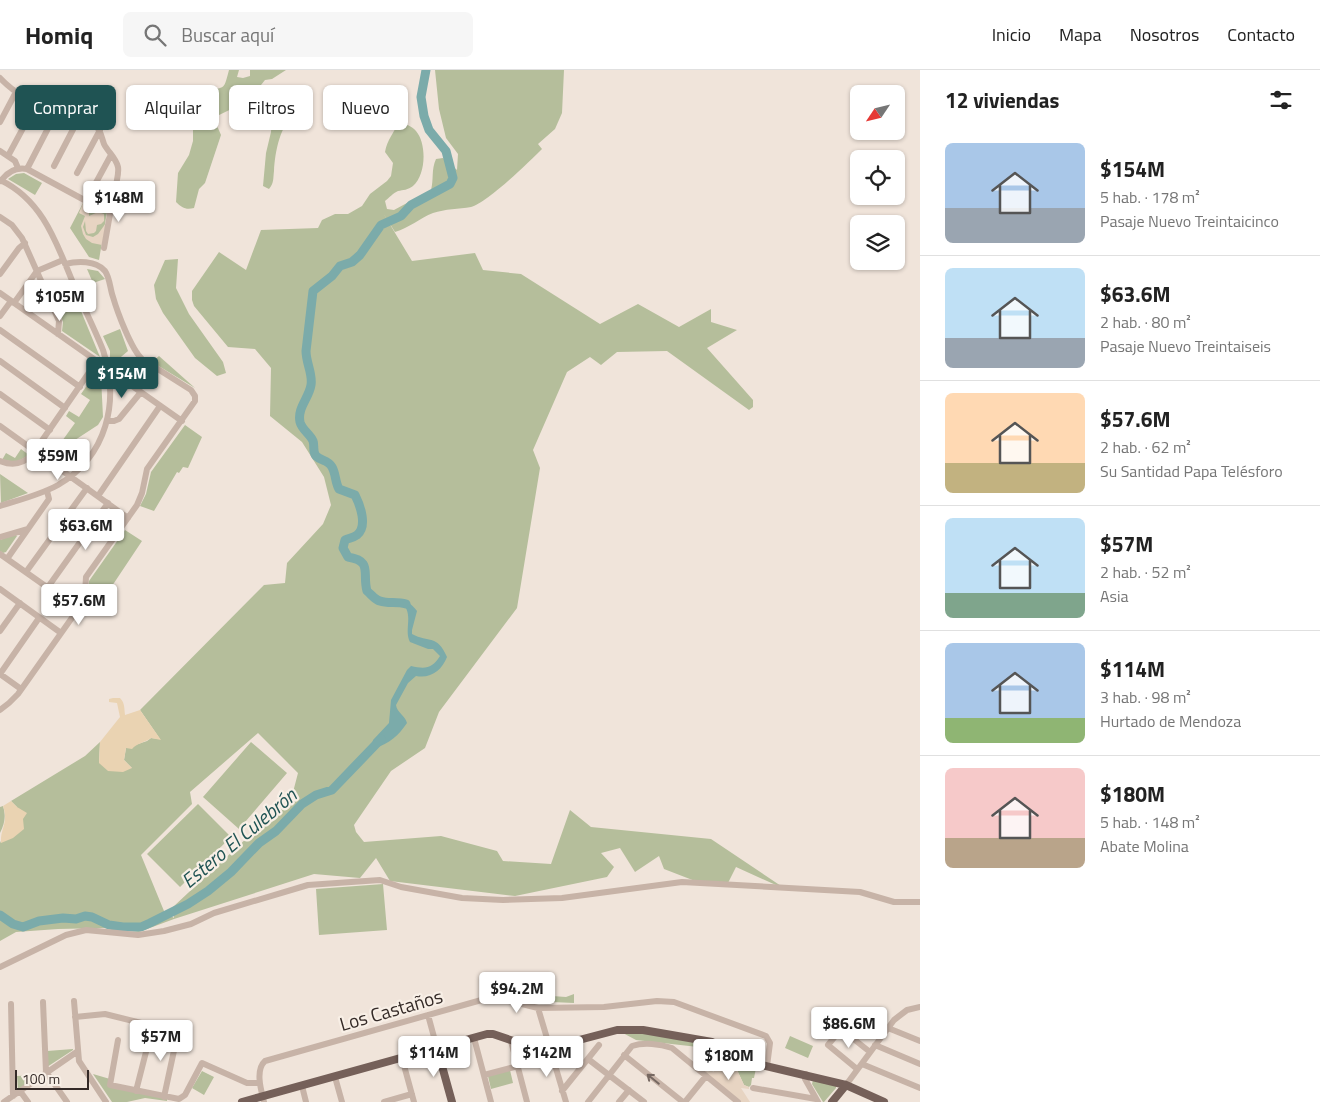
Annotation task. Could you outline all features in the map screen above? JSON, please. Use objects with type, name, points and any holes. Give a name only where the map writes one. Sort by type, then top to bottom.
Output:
[{"type":"main road","points":[[242,1102],[263,1100],[302,1086],[490,1034],[537,1049],[549,1048],[617,1030],[636,1029],[712,1042],[745,1061],[846,1084],[884,1102]]},
{"type":"main road","points":[[437,1048],[452,1102]]},
{"type":"main road","points":[[832,1102],[846,1084]]},
{"type":"street","points":[[0,78],[15,91]]},
{"type":"street","points":[[0,122],[15,94]]},
{"type":"street","points":[[8,156],[22,130]]},
{"type":"street","points":[[27,169],[47,130]]},
{"type":"street","points":[[54,166],[73,130]]},
{"type":"street","points":[[0,506],[47,491],[70,476],[86,461],[95,449],[107,421],[111,395],[108,369],[100,343],[52,232],[39,211],[20,193],[1,180],[8,173],[18,168],[27,169],[94,204],[105,202],[112,196],[118,175],[117,164],[104,144],[100,130]]},
{"type":"street","points":[[77,173],[100,130]]},
{"type":"street","points":[[0,152],[15,162],[18,168]]},
{"type":"street","points":[[86,200],[112,155]]},
{"type":"street","points":[[104,248],[110,214],[105,202]]},
{"type":"street","points":[[0,226],[2,218],[16,229],[25,243],[59,320],[58,334]]},
{"type":"street","points":[[0,274],[18,248],[25,243]]},
{"type":"street","points":[[0,316],[37,271],[64,262],[84,262],[96,265],[108,276],[117,310],[135,352],[142,359],[194,394],[196,398],[195,403],[147,469],[140,499],[86,577],[84,598],[78,609],[14,699],[1,708]]},
{"type":"street","points":[[0,293],[182,421]]},
{"type":"street","points":[[0,330],[80,387]]},
{"type":"street","points":[[0,361],[65,408]]},
{"type":"street","points":[[0,461],[18,464],[29,458],[97,362]]},
{"type":"street","points":[[107,421],[112,422],[119,419],[141,392]]},
{"type":"street","points":[[0,394],[50,430]]},
{"type":"street","points":[[98,496],[160,406]]},
{"type":"street","points":[[0,426],[128,518]]},
{"type":"street","points":[[26,572],[87,488]]},
{"type":"street","points":[[7,559],[50,498],[47,491]]},
{"type":"street","points":[[48,587],[108,503]]},
{"type":"street","points":[[0,536],[28,529]]},
{"type":"street","points":[[0,554],[78,609]]},
{"type":"street","points":[[0,589],[61,633]]},
{"type":"street","points":[[0,631],[20,603]]},
{"type":"street","points":[[21,689],[0,674],[40,618]]},
{"type":"street","points":[[0,967],[66,935],[86,930],[138,935],[164,931],[192,924],[223,910],[308,885],[371,880],[380,880],[401,887],[462,898],[503,900],[562,898],[682,882],[860,892],[894,902],[920,902]]},
{"type":"street","name":"Los Castaños","points":[[263,1100],[259,1083],[261,1066],[265,1060],[484,999],[501,999],[538,1008],[604,1008],[657,1001],[674,1002],[766,1036],[770,1043],[767,1066]]},
{"type":"street","points":[[74,1000],[81,1066],[106,1102]]},
{"type":"street","points":[[43,1002],[46,1072],[67,1102]]},
{"type":"street","points":[[12,1004],[13,1096]]},
{"type":"street","points":[[846,1084],[894,1020],[907,1010],[920,1007]]},
{"type":"street","points":[[538,1008],[566,1102]]},
{"type":"street","points":[[75,1017],[105,1014],[178,1032],[164,1097]]},
{"type":"street","points":[[428,1015],[437,1048]]},
{"type":"street","points":[[869,1023],[884,1034]]},
{"type":"street","points":[[888,1028],[920,1041]]},
{"type":"street","points":[[870,1052],[841,1029],[828,1045],[859,1066],[920,1088]]},
{"type":"street","points":[[474,1038],[491,1102]]},
{"type":"street","points":[[118,1040],[110,1085],[176,1099],[183,1097],[202,1063],[247,1083],[259,1083]]},
{"type":"street","points":[[511,1041],[527,1102]]},
{"type":"street","points":[[588,1102],[624,1055],[632,1046],[639,1044],[664,1045],[672,1048],[738,1102]]},
{"type":"street","points":[[562,1091],[599,1045]]},
{"type":"street","points":[[875,1045],[920,1064]]},
{"type":"street","points":[[136,1091],[147,1048]]},
{"type":"street","points":[[4,1102],[78,1051]]},
{"type":"street","points":[[624,1055],[684,1102],[706,1076]]},
{"type":"street","points":[[402,1058],[414,1102]]},
{"type":"street","points":[[588,1059],[644,1102]]},
{"type":"street","points":[[484,1074],[518,1066]]},
{"type":"street","points":[[806,1074],[805,1079],[817,1101]]},
{"type":"street","points":[[335,1077],[342,1102]]},
{"type":"street","points":[[302,1086],[306,1102]]},
{"type":"street","points":[[753,1088],[817,1101]]},
{"type":"street","points":[[619,1102],[629,1090]]},
{"type":"street","points":[[20,1091],[28,1102]]},
{"type":"street","points":[[384,1102],[412,1094]]},
{"type":"green space","points":[[229,70],[239,70],[237,77],[243,78],[250,76],[250,70],[286,70],[272,79],[265,80],[261,85],[229,85],[229,110],[219,115],[219,88],[226,82]]},
{"type":"green space","points":[[435,70],[564,70],[562,113],[555,129],[538,144],[542,149],[487,198],[471,207],[433,213],[395,232],[383,213],[412,261],[475,253],[483,270],[521,274],[600,324],[638,304],[679,327],[711,309],[711,322],[737,330],[707,348],[753,400],[753,407],[749,410],[667,351],[617,352],[601,365],[590,357],[567,372],[533,450],[540,468],[517,608],[439,712],[425,748],[391,771],[354,825],[356,832],[364,842],[441,836],[497,851],[503,861],[551,864],[570,810],[591,827],[711,839],[787,890],[736,867],[727,885],[708,886],[664,869],[659,856],[635,872],[620,848],[601,853],[614,867],[607,877],[515,896],[390,881],[376,858],[360,878],[314,874],[139,932],[104,928],[16,932],[0,941],[0,843],[17,807],[11,801],[85,756],[100,742],[99,763],[132,768],[124,760],[126,748],[151,738],[160,739],[140,710],[264,585],[285,583],[287,563],[323,524],[331,505],[324,477],[302,442],[270,416],[271,368],[255,349],[228,347],[194,306],[192,291],[219,252],[246,270],[261,230],[318,228],[322,220],[335,214],[348,214],[362,206],[370,194],[391,176],[393,163],[385,152],[394,130],[408,130],[408,126],[416,131],[422,144],[424,159],[417,181],[413,186],[396,192],[385,201],[387,209],[394,210],[431,190],[436,159],[443,158],[457,170],[458,154],[446,138],[439,109]],"holes":[[[258,733],[298,773],[292,796],[173,907],[174,918],[164,911],[141,855],[192,804],[190,792]]]},
{"type":"green space","points":[[193,130],[219,130],[221,135],[205,183],[199,189],[194,208],[189,209],[180,206],[176,202],[178,173],[189,155],[193,141]]},
{"type":"green space","points":[[271,130],[283,130],[277,147],[273,181],[269,189],[263,186],[266,153]]},
{"type":"green space","points":[[24,173],[42,183],[35,195],[8,179],[16,174]]},
{"type":"green space","points":[[83,203],[95,208],[105,206],[107,212],[99,260],[89,257],[70,228]]},
{"type":"green space","points":[[178,259],[176,288],[189,314],[223,362],[226,373],[217,376],[195,358],[163,313],[156,299],[154,285],[165,260]]},
{"type":"green space","points":[[87,269],[98,271],[105,279],[93,283]]},
{"type":"green space","points":[[76,299],[100,357],[62,331],[63,322],[57,307]]},
{"type":"green space","points":[[120,329],[128,351],[115,362],[114,366],[110,364],[110,351],[103,336]]},
{"type":"green space","points":[[159,356],[195,388],[152,362]]},
{"type":"green space","points":[[97,371],[101,377],[103,417],[98,425],[52,455],[75,423],[66,416],[69,411],[79,417],[90,400],[81,394]]},
{"type":"green space","points":[[185,425],[202,437],[188,468],[183,467],[179,473],[177,472],[154,511],[140,506],[146,494],[151,472]]},
{"type":"green space","points":[[21,449],[29,455],[17,462],[2,460],[6,453],[15,458]]},
{"type":"green space","points":[[0,474],[28,493],[1,503]]},
{"type":"green space","points":[[125,530],[142,541],[92,616],[83,610],[88,600],[89,581]]},
{"type":"green space","points":[[15,534],[17,536],[6,552],[0,551],[0,540]]},
{"type":"green space","points":[[251,742],[287,773],[239,829],[203,797]]},
{"type":"green space","points":[[198,804],[231,837],[180,887],[147,854]]},
{"type":"green space","points":[[3,806],[4,819],[0,833],[0,807]]},
{"type":"green space","points":[[383,884],[387,930],[319,935],[316,889]]},
{"type":"green space","points":[[574,994],[574,1003],[552,1002],[552,996],[566,997]]},
{"type":"green space","points":[[621,1032],[641,1032],[714,1046],[732,1057],[727,1060],[718,1060],[715,1051],[707,1048],[636,1040]]},
{"type":"green space","points":[[790,1036],[813,1046],[808,1058],[785,1048]]},
{"type":"green space","points":[[73,1050],[47,1067],[47,1051]]},
{"type":"green space","points":[[737,1062],[756,1068],[754,1078],[752,1078],[749,1087],[744,1085],[738,1072]]},
{"type":"green space","points":[[510,1070],[513,1083],[491,1089],[488,1076]]},
{"type":"green space","points":[[202,1071],[214,1077],[204,1095],[192,1088]]},
{"type":"green space","points":[[93,1074],[110,1079],[110,1086],[167,1098],[167,1101],[145,1098],[127,1102],[112,1102]]},
{"type":"green space","points":[[39,1075],[18,1090],[17,1076]]},
{"type":"green space","points":[[813,1080],[836,1085],[836,1088],[824,1102],[812,1084]]},
{"type":"sand","points":[[120,698],[122,700],[125,715],[140,710],[161,740],[151,738],[132,749],[126,748],[124,760],[132,768],[123,772],[108,771],[99,763],[100,742],[120,717],[117,703],[109,702],[109,699]]},
{"type":"sand","points":[[11,801],[27,813],[23,819],[24,829],[13,838],[1,843],[5,821],[3,806]]},
{"type":"shaded area","points":[[83,203],[89,207],[89,216],[98,212],[104,214],[104,221],[97,225],[94,233],[88,234],[85,221],[83,227],[86,235],[93,237],[98,234],[106,223],[102,245],[92,243],[83,234],[81,226],[85,216],[79,213]]},
{"type":"shaded area","points":[[693,1045],[715,1051],[719,1060],[727,1060],[727,1057],[732,1057],[734,1062],[737,1062],[738,1072],[744,1085],[749,1087],[749,1089],[741,1088],[750,1102],[741,1102],[703,1072],[705,1069],[708,1072],[710,1070],[714,1072],[714,1063]]},
{"type":"water","points":[[396,599],[408,602],[417,611],[412,634],[436,642],[447,657],[439,670],[431,675],[416,676],[408,683],[396,705],[407,723],[393,738],[375,748],[372,745],[373,740],[389,723],[391,700],[407,670],[411,666],[424,668],[431,666],[440,656],[433,649],[410,642],[408,637],[407,610],[404,605],[396,604]]},
{"type":"waterway","name":"Estero El Culebrón","points":[[406,604],[378,600],[367,591],[364,565],[361,561],[348,557],[343,548],[345,540],[357,535],[362,526],[363,521],[359,504],[355,495],[339,489],[330,465],[316,456],[313,441],[301,425],[300,412],[311,385],[306,351],[313,291],[332,276],[340,266],[352,262],[360,255],[381,225],[401,216],[411,205],[450,184],[453,178],[446,151],[429,130],[424,116],[421,97],[426,70]]},
{"type":"waterway","name":"Estero El Culebrón","points":[[0,915],[13,924],[23,927],[39,921],[63,918],[76,919],[85,916],[92,917],[109,925],[123,927],[141,927],[150,923],[188,904],[208,891],[231,872],[259,843],[276,831],[302,804],[316,795],[332,790],[381,739]]}]
